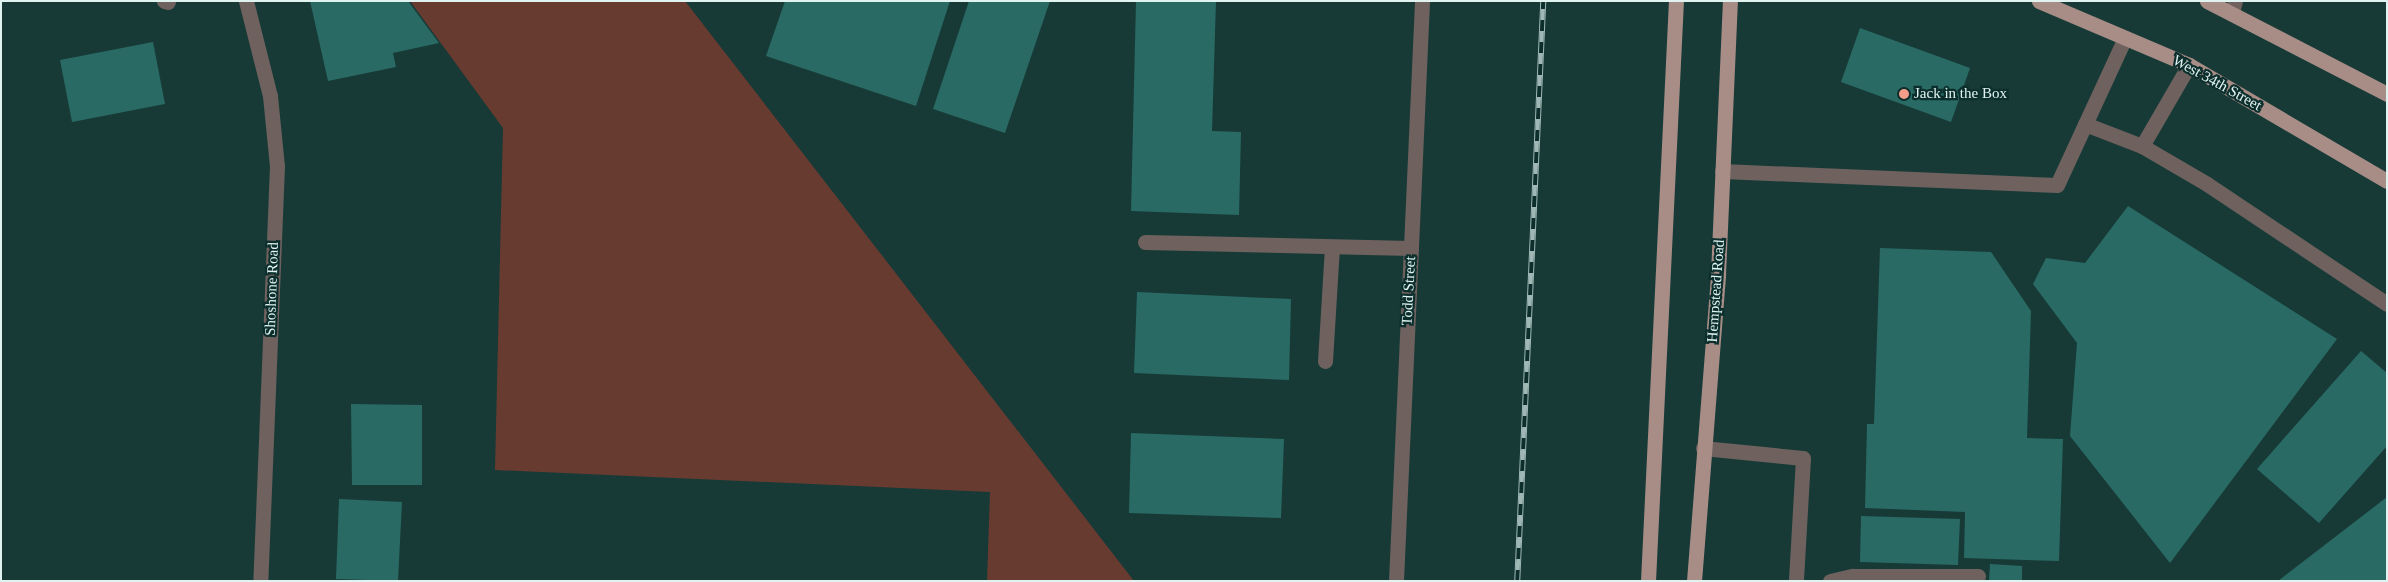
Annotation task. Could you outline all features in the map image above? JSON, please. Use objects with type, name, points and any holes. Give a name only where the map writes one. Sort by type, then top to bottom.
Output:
[{"type":"main road","points":[[1648,581],[1676,1]]},
{"type":"main road","name":"Hempstead Road","points":[[1694,581],[1718,274],[1730,1]]},
{"type":"main road","name":"West 34th Street","points":[[2039,1],[2189,64],[2387,181]]},
{"type":"main road","points":[[2207,1],[2233,6],[2387,94]]},
{"type":"street","name":"Shoshone Road","points":[[246,1],[270,96],[277,166],[260,581]]},
{"type":"street","name":"Todd Street","points":[[1396,581],[1422,1]]},
{"type":"street","points":[[1722,171],[2057,185],[2125,38]]},
{"type":"street","points":[[2142,146],[2189,64]]},
{"type":"street","points":[[2085,124],[2142,146],[2207,184],[2387,304]]},
{"type":"street","points":[[1145,242],[1411,248]]},
{"type":"street","points":[[1325,361],[1332,247]]},
{"type":"street","points":[[1703,448],[1803,458],[1796,581]]},
{"type":"street","points":[[1830,581],[1852,576],[1978,576]]},
{"type":"shaded area","points":[[410,1],[685,1],[1134,581],[987,581],[990,492],[495,470],[503,128]]},
{"type":"building","points":[[310,1],[408,1],[439,43],[393,53],[396,67],[328,81]]},
{"type":"building","points":[[785,1],[950,1],[916,106],[766,56]]},
{"type":"building","points":[[969,1],[1050,1],[1005,133],[933,109]]},
{"type":"building","points":[[1136,1],[1216,1],[1212,131],[1241,132],[1239,215],[1131,211]]},
{"type":"building","points":[[1860,28],[1970,68],[1951,122],[1841,82]]},
{"type":"building","points":[[153,42],[165,104],[72,122],[60,60]]},
{"type":"building","points":[[2128,206],[2337,339],[2170,563],[2070,436],[2077,343],[2033,284],[2046,258],[2085,263]]},
{"type":"building","points":[[1880,248],[1991,252],[2031,311],[2027,438],[2063,439],[2059,561],[1964,558],[1965,512],[1865,508],[1867,424],[1874,424]]},
{"type":"building","points":[[1137,292],[1291,299],[1289,380],[1134,373]]},
{"type":"building","points":[[2361,351],[2387,373],[2387,446],[2319,523],[2257,469]]},
{"type":"building","points":[[351,404],[422,405],[422,485],[352,485]]},
{"type":"building","points":[[1131,433],[1284,439],[1281,518],[1129,513]]},
{"type":"building","points":[[2387,497],[2387,581],[2278,581]]},
{"type":"building","points":[[339,499],[402,502],[398,581],[336,579]]},
{"type":"building","points":[[1861,516],[1960,519],[1958,565],[1860,562]]},
{"type":"building","points":[[1990,564],[2022,566],[2022,581],[1989,581]]},
{"type":"railway","points":[[1517,581],[1543,1]]},
{"type":"place","name":"Jack in the Box","points":[[1904,94]]}]
